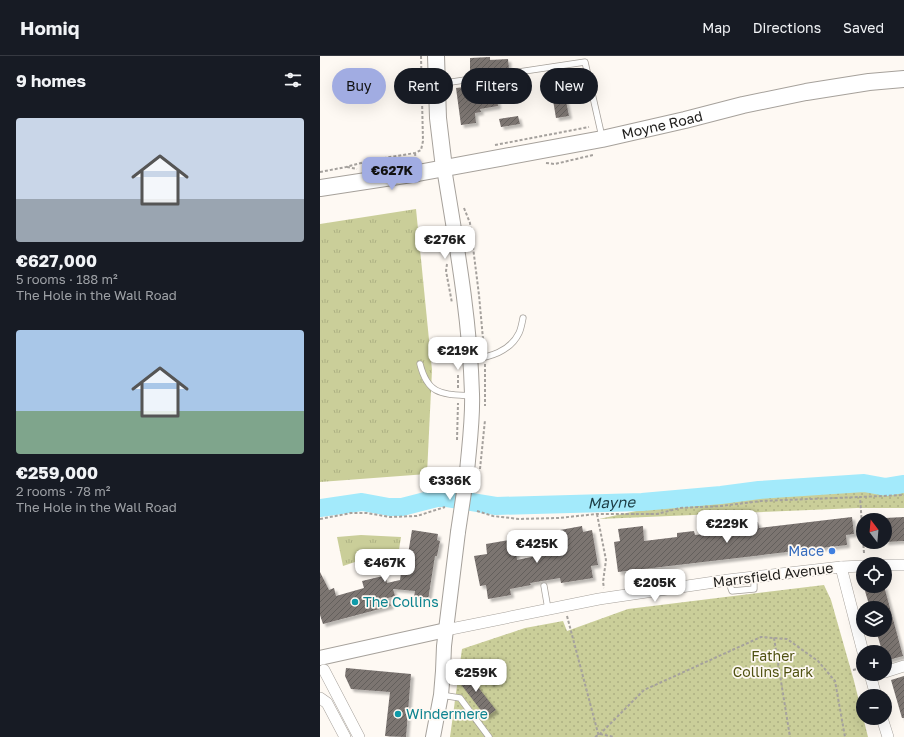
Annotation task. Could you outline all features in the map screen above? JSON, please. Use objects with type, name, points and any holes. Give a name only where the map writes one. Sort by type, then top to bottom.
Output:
[{"type":"main road","points":[[436,56],[436,68]]},
{"type":"main road","name":"Moyne Road","points":[[320,188],[444,168],[601,132],[685,120],[743,105],[842,86],[904,79]]},
{"type":"main road","points":[[437,104],[444,168]]},
{"type":"street","points":[[433,737],[441,694],[444,646],[467,472],[465,395],[470,360],[467,326],[444,168]]},
{"type":"street","points":[[892,565],[904,565]]},
{"type":"street","name":"Marrsfield Avenue","points":[[446,630],[548,608],[606,598],[728,580],[856,566]]},
{"type":"street","points":[[840,567],[861,645]]},
{"type":"street","points":[[359,737],[322,664],[446,630]]},
{"type":"street","points":[[892,670],[904,666]]},
{"type":"street","points":[[320,698],[327,703],[345,737]]},
{"type":"street","points":[[884,725],[888,737]]},
{"type":"lane","points":[[453,82],[586,62],[601,132]]},
{"type":"lane","points":[[470,360],[488,357],[507,348],[519,334],[523,318]]},
{"type":"lane","points":[[420,364],[422,375],[432,388],[445,394],[465,395]]},
{"type":"lane","points":[[544,586],[548,608]]},
{"type":"lane","points":[[441,694],[460,698],[489,737]]},
{"type":"path","points":[[320,172],[372,160],[415,153],[421,150],[423,143],[421,56]]},
{"type":"path","points":[[495,145],[601,132]]},
{"type":"path","points":[[423,143],[427,147]]},
{"type":"path","points":[[415,153],[416,159]]},
{"type":"path","points":[[446,270],[453,310]]},
{"type":"path","points":[[457,447],[465,395],[458,371]]},
{"type":"path","points":[[477,512],[493,516],[519,519],[558,518],[597,514],[656,514],[680,508],[721,506],[761,501],[904,495]]},
{"type":"path","points":[[860,497],[864,553]]},
{"type":"path","points":[[320,519],[351,513],[367,513],[390,517],[417,516],[445,507]]},
{"type":"path","points":[[597,514],[606,560],[603,582],[606,598]]},
{"type":"path","points":[[564,605],[599,736]]},
{"type":"path","points":[[599,736],[644,690],[761,637],[787,639],[818,661],[835,681],[845,737]]},
{"type":"path","points":[[774,638],[790,737]]},
{"type":"path","points":[[595,737],[614,737]]},
{"type":"green space","points":[[416,209],[432,370],[427,474],[320,482],[320,224]]},
{"type":"green space","points":[[904,483],[904,508],[857,508],[599,519],[650,508],[844,486]]},
{"type":"green space","points":[[361,535],[401,537],[398,556],[394,556],[394,559],[373,556],[343,566],[337,537]]},
{"type":"green space","name":"Father Collins Park","points":[[824,585],[831,600],[856,689],[856,725],[865,725],[868,737],[450,737],[462,649],[525,628],[563,621],[567,631],[628,609]]},
{"type":"building","points":[[490,57],[490,60],[508,59],[509,68],[470,68],[470,58]]},
{"type":"building","points":[[461,87],[461,104],[498,104],[498,106],[480,109],[481,112],[475,113],[476,123],[461,125],[456,88]]},
{"type":"building","points":[[554,104],[567,104],[569,116],[556,118]]},
{"type":"building","points":[[518,116],[520,124],[501,127],[499,119]]},
{"type":"building","points":[[852,517],[854,534],[846,535],[847,545],[618,572],[614,542],[620,541],[618,529],[643,526],[644,541],[677,537],[677,533],[694,531],[695,535],[741,530],[740,524],[758,522],[759,528]]},
{"type":"building","points":[[904,517],[904,541],[892,542],[892,518]]},
{"type":"building","points":[[582,526],[583,532],[592,530],[598,565],[591,566],[593,578],[561,583],[560,578],[530,583],[531,585],[510,589],[511,595],[488,599],[486,585],[480,586],[474,556],[487,554],[486,544],[509,540],[511,552],[516,551],[517,560],[555,552],[554,546],[563,545],[560,530]]},
{"type":"building","points":[[412,530],[438,534],[437,540],[440,541],[437,556],[435,556],[428,600],[414,597],[415,591],[393,589],[395,596],[388,598],[391,606],[323,624],[320,615],[320,572],[329,590],[334,588],[336,596],[364,588],[362,581],[383,576],[384,579],[386,578],[387,583],[400,580],[404,553],[408,554]]},
{"type":"building","points":[[866,593],[886,593],[888,601],[868,601]]},
{"type":"building","points":[[892,615],[903,656],[892,659],[892,645],[880,645],[878,637],[892,637]]},
{"type":"building","points":[[460,664],[496,710],[486,717],[460,683]]},
{"type":"building","name":"Windermere","points":[[346,668],[411,674],[406,737],[385,736],[390,692],[351,689],[345,676]]},
{"type":"building","points":[[495,671],[499,680],[490,684],[486,674]]},
{"type":"building","points":[[904,676],[904,718],[902,718],[892,680]]},
{"type":"waterway","name":"Mayne","points":[[320,508],[362,502],[389,507],[402,507],[437,498],[447,498],[496,506],[642,502],[759,490],[864,483],[886,487],[904,484]]},
{"type":"place","name":"Mace","points":[[832,551]]},
{"type":"place","name":"The Collins","points":[[355,602]]},
{"type":"place","name":"Windermere","points":[[398,714]]}]
